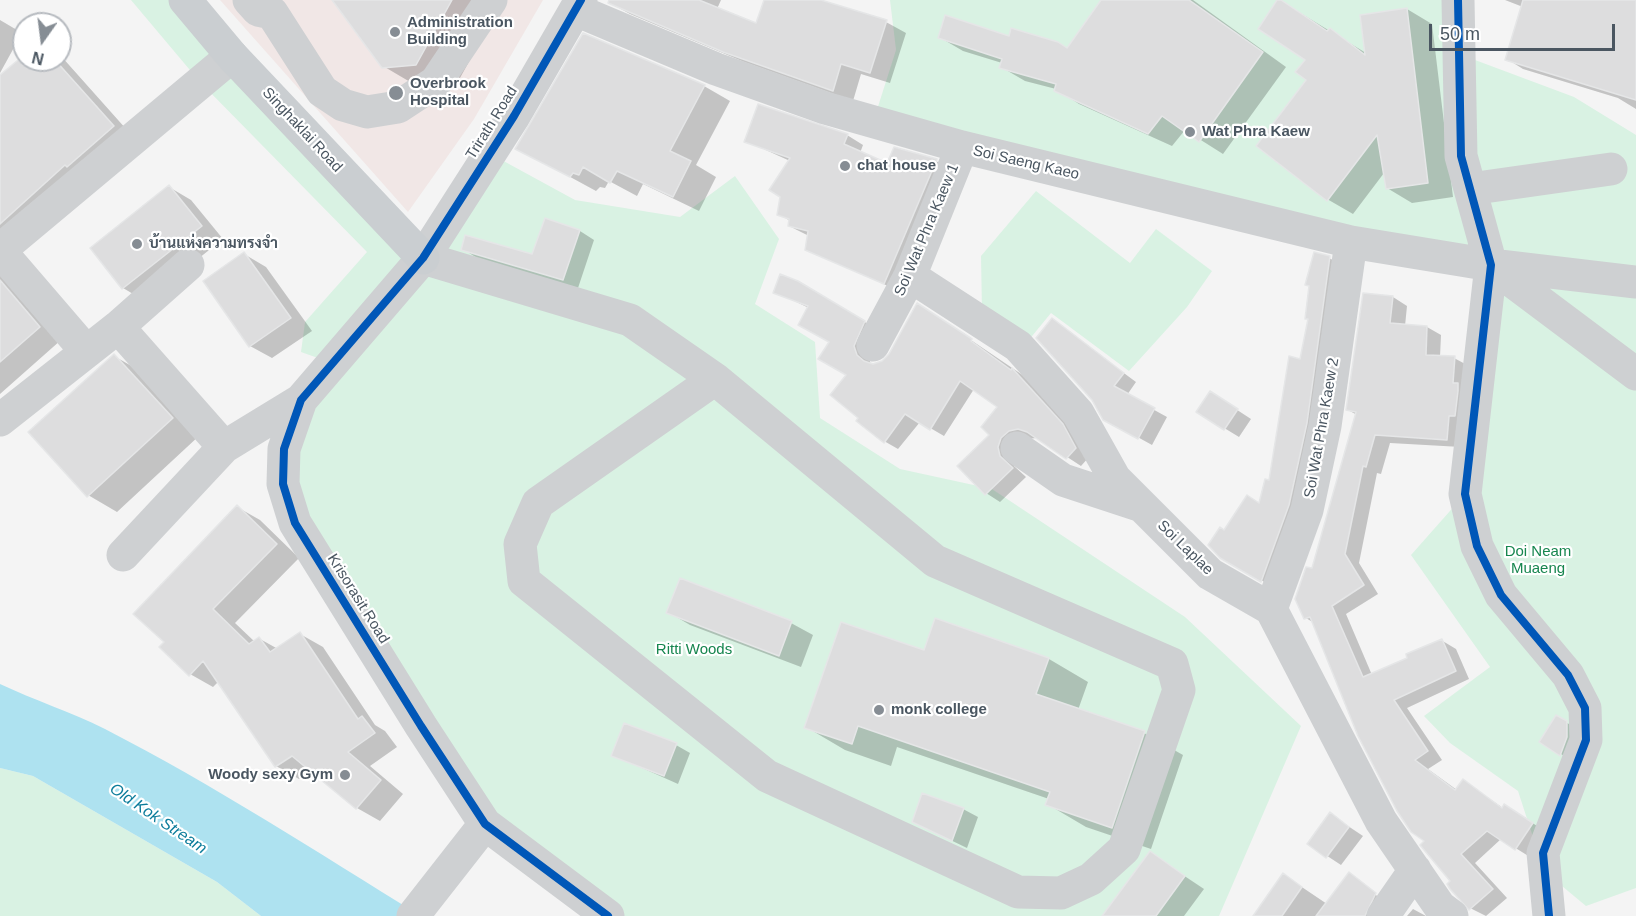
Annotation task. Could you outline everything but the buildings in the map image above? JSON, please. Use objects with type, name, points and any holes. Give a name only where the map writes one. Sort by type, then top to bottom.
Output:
[{"type":"main road","name":"Singhaklai Road","points":[[184,0],[232,56],[423,258]]},
{"type":"street","points":[[249,0],[258,9],[272,13],[322,91],[343,105],[368,112],[398,107],[436,82],[491,0]]},
{"type":"street","points":[[1458,0],[1461,156],[1491,265],[1465,494],[1477,546],[1501,595],[1568,675],[1585,708],[1586,740],[1543,853],[1549,916]]},
{"type":"street","name":"Soi Saeng Kaeo","points":[[579,5],[716,69],[814,104],[962,147],[1351,242],[1491,265],[1636,282]]},
{"type":"street","name":"Trirath Road","points":[[423,258],[514,116],[579,5]]},
{"type":"street","points":[[86,351],[0,251],[232,56]]},
{"type":"street","name":"Soi Wat Phra Kaew 1","points":[[873,345],[910,276],[962,147]]},
{"type":"street","points":[[1470,189],[1611,169]]},
{"type":"street","name":"Soi Wat Phra Kaew 2","points":[[1271,609],[1307,510],[1323,437],[1351,242]]},
{"type":"street","points":[[423,258],[630,320],[715,379],[935,561],[1172,664],[1179,690],[1124,849],[1091,879],[1061,893],[1018,892],[767,776],[524,581],[520,544],[538,503],[715,379]]},
{"type":"street","name":"Krisorasit Road","points":[[423,258],[301,400],[284,449],[283,484],[296,523],[433,745],[485,824],[608,916]]},
{"type":"street","points":[[0,420],[118,327],[188,265]]},
{"type":"street","points":[[1491,265],[1636,374]]},
{"type":"street","name":"Soi Laplae","points":[[910,276],[1018,346],[1078,413],[1115,479],[1140,505],[1210,573],[1271,609]]},
{"type":"street","points":[[118,327],[224,447]]},
{"type":"street","points":[[123,555],[224,447],[301,400]]},
{"type":"street","points":[[1017,448],[1063,480],[1140,505]]},
{"type":"street","points":[[1271,609],[1381,821],[1440,907],[1452,916]]},
{"type":"street","points":[[413,916],[485,824]]},
{"type":"street","points":[[1383,916],[1415,870]]},
{"type":"shaded area","name":"Overbrook Hospital","points":[[220,0],[332,0],[382,67],[452,0],[543,0],[474,119],[408,212]]},
{"type":"green space","name":"Ritti Woods","points":[[131,0],[175,0],[423,258],[498,158],[575,200],[680,217],[735,176],[779,239],[755,304],[815,342],[820,418],[900,469],[992,489],[1185,617],[1301,726],[1219,916],[614,916],[485,824],[283,484],[332,363],[301,352],[305,322],[367,252],[200,82]]},
{"type":"green space","name":"Doi Neam Muaeng","points":[[890,0],[1458,0],[1459,54],[1574,97],[1636,135],[1636,888],[1586,906],[1544,871],[1518,791],[1450,743],[1424,716],[1490,667],[1411,555],[1465,494],[1488,265],[875,116],[896,50]]},
{"type":"green space","points":[[1036,191],[1130,263],[1156,229],[1212,271],[1187,307],[1129,371],[1051,313],[1028,341],[982,312],[981,256]]},
{"type":"green space","points":[[0,768],[33,776],[217,882],[261,916],[0,916]]},
{"type":"water","name":"Old Kok Stream","points":[[0,684],[92,723],[146,750],[421,916],[261,916],[217,882],[33,776],[0,768]]},
{"type":"cycle path","points":[[581,0],[514,116],[423,258],[301,400],[284,449],[283,484],[295,523],[421,726],[485,824],[608,916]]},
{"type":"cycle path","points":[[1458,0],[1461,156],[1491,265],[1465,494],[1477,546],[1501,595],[1568,675],[1585,708],[1586,740],[1543,853],[1549,916]]},
{"type":"place","name":"Administration Building","points":[[395,32]]},
{"type":"place","name":"Overbrook Hospital","points":[[396,93]]},
{"type":"place","name":"Wat Phra Kaew","points":[[1190,132]]},
{"type":"place","name":"chat house","points":[[845,166]]},
{"type":"place","name":"บ้านแห่งความทรงจำ","points":[[137,244]]},
{"type":"place","name":"monk college","points":[[879,710]]},
{"type":"place","name":"Woody sexy Gym","points":[[345,775]]}]
